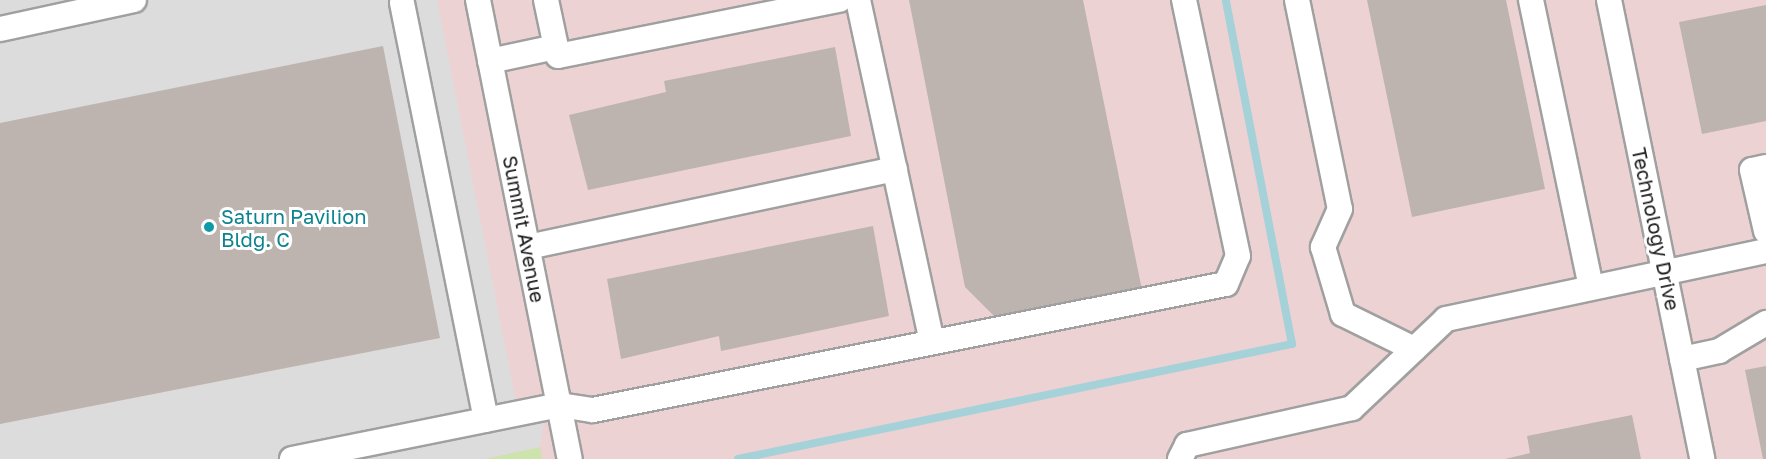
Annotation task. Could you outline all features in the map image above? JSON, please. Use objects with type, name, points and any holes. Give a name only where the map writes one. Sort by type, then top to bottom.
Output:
[{"type":"street","points":[[0,29],[134,0]]},
{"type":"street","name":"Summit Avenue","points":[[478,0],[570,459]]},
{"type":"street","points":[[546,0],[558,56],[839,0]]},
{"type":"street","points":[[858,0],[932,342]]},
{"type":"street","points":[[292,459],[560,405],[593,410],[1226,284],[1238,256],[1184,0]]},
{"type":"street","points":[[1297,0],[1340,209],[1323,247],[1343,314],[1414,349]]},
{"type":"street","points":[[1531,0],[1591,287]]},
{"type":"street","name":"Technology Drive","points":[[1609,0],[1702,459]]},
{"type":"street","points":[[406,1],[486,420]]},
{"type":"street","points":[[490,61],[556,47]]},
{"type":"street","points":[[1766,167],[1752,170],[1766,231]]},
{"type":"street","points":[[528,247],[895,169]]},
{"type":"street","points":[[1180,459],[1187,445],[1352,408],[1446,320],[1766,251]]},
{"type":"street","points":[[1682,359],[1719,351],[1766,323]]},
{"type":"shaded area","points":[[0,0],[1766,0],[1766,459],[0,459]]},
{"type":"shaded area","points":[[0,0],[437,0],[521,427],[544,423],[540,447],[484,459],[0,459],[0,424],[439,338],[0,123]]},
{"type":"green space","points":[[540,447],[542,459],[484,459]]},
{"type":"building","points":[[909,0],[1083,0],[1143,295],[1000,322],[965,287]]},
{"type":"building","points":[[1367,0],[1506,0],[1545,189],[1412,217]]},
{"type":"building","points":[[1766,5],[1766,121],[1702,134],[1679,22]]},
{"type":"building","name":"Saturn Pavilion Bldg. C","points":[[383,46],[440,338],[0,424],[0,123]]},
{"type":"building","points":[[835,47],[851,136],[588,190],[569,115],[666,92],[664,81]]},
{"type":"building","points":[[873,226],[889,316],[721,351],[719,336],[621,359],[607,279]]},
{"type":"building","points":[[1766,366],[1766,459],[1763,459],[1745,370]]},
{"type":"building","points":[[1632,415],[1641,459],[1505,459],[1530,453],[1527,436]]},
{"type":"waterway","points":[[738,459],[1292,344],[1226,0]]},
{"type":"place","name":"Saturn Pavilion Bldg. C","points":[[209,227]]}]
